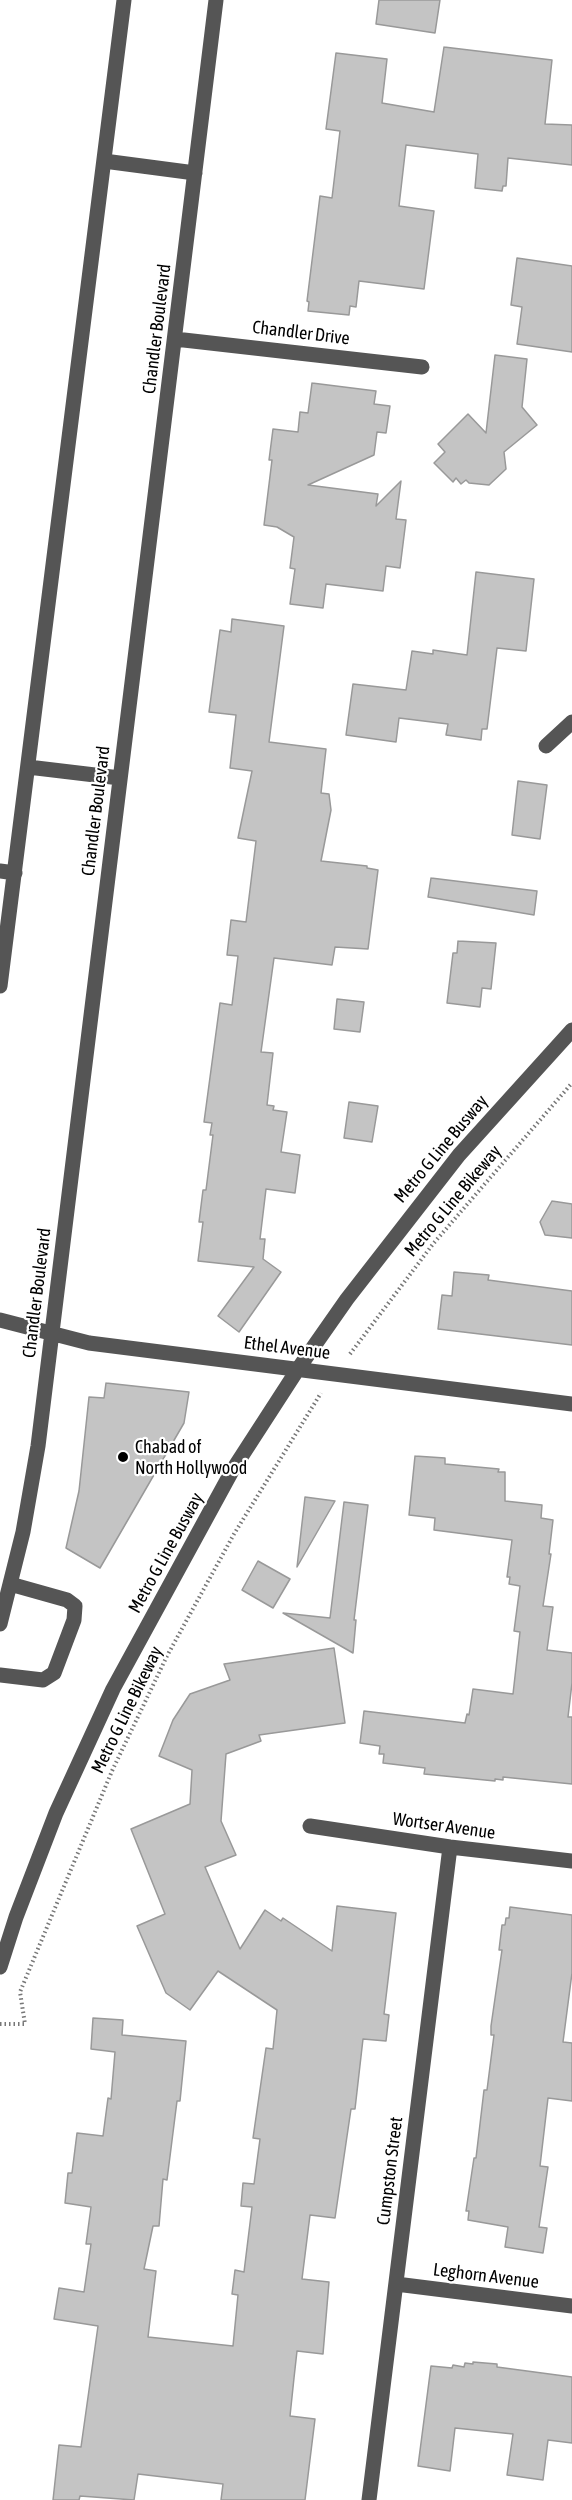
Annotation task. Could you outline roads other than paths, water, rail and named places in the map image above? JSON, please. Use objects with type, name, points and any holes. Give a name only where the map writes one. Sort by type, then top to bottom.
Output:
[{"type":"street","points":[[0,986],[8,872],[28,767],[124,0]]},
{"type":"street","name":"Chandler Boulevard","points":[[0,1624],[23,1532],[38,1446],[216,0]]},
{"type":"street","points":[[104,161],[195,173]]},
{"type":"street","name":"Chandler Drive","points":[[175,339],[422,367]]},
{"type":"street","points":[[546,746],[572,722]]},
{"type":"street","points":[[28,767],[120,778]]},
{"type":"street","name":"Metro G Line Busway","points":[[0,1967],[15,1917],[56,1813],[113,1689],[232,1471],[347,1299],[459,1155],[572,1030]]},
{"type":"street","name":"Ethel Avenue","points":[[0,1320],[89,1342],[572,1404]]},
{"type":"street","points":[[0,1675],[43,1680],[54,1673],[74,1620],[75,1606],[67,1600],[10,1584]]},
{"type":"street","name":"Wortser Avenue","points":[[310,1826],[450,1847],[572,1861]]},
{"type":"street","name":"Cumpston Street","points":[[369,2500],[450,1847]]},
{"type":"street","name":"Leghorn Avenue","points":[[396,2284],[572,2306]]},
{"type":"place","name":"Chabad of North Hollywood","points":[[123,1457]]}]
